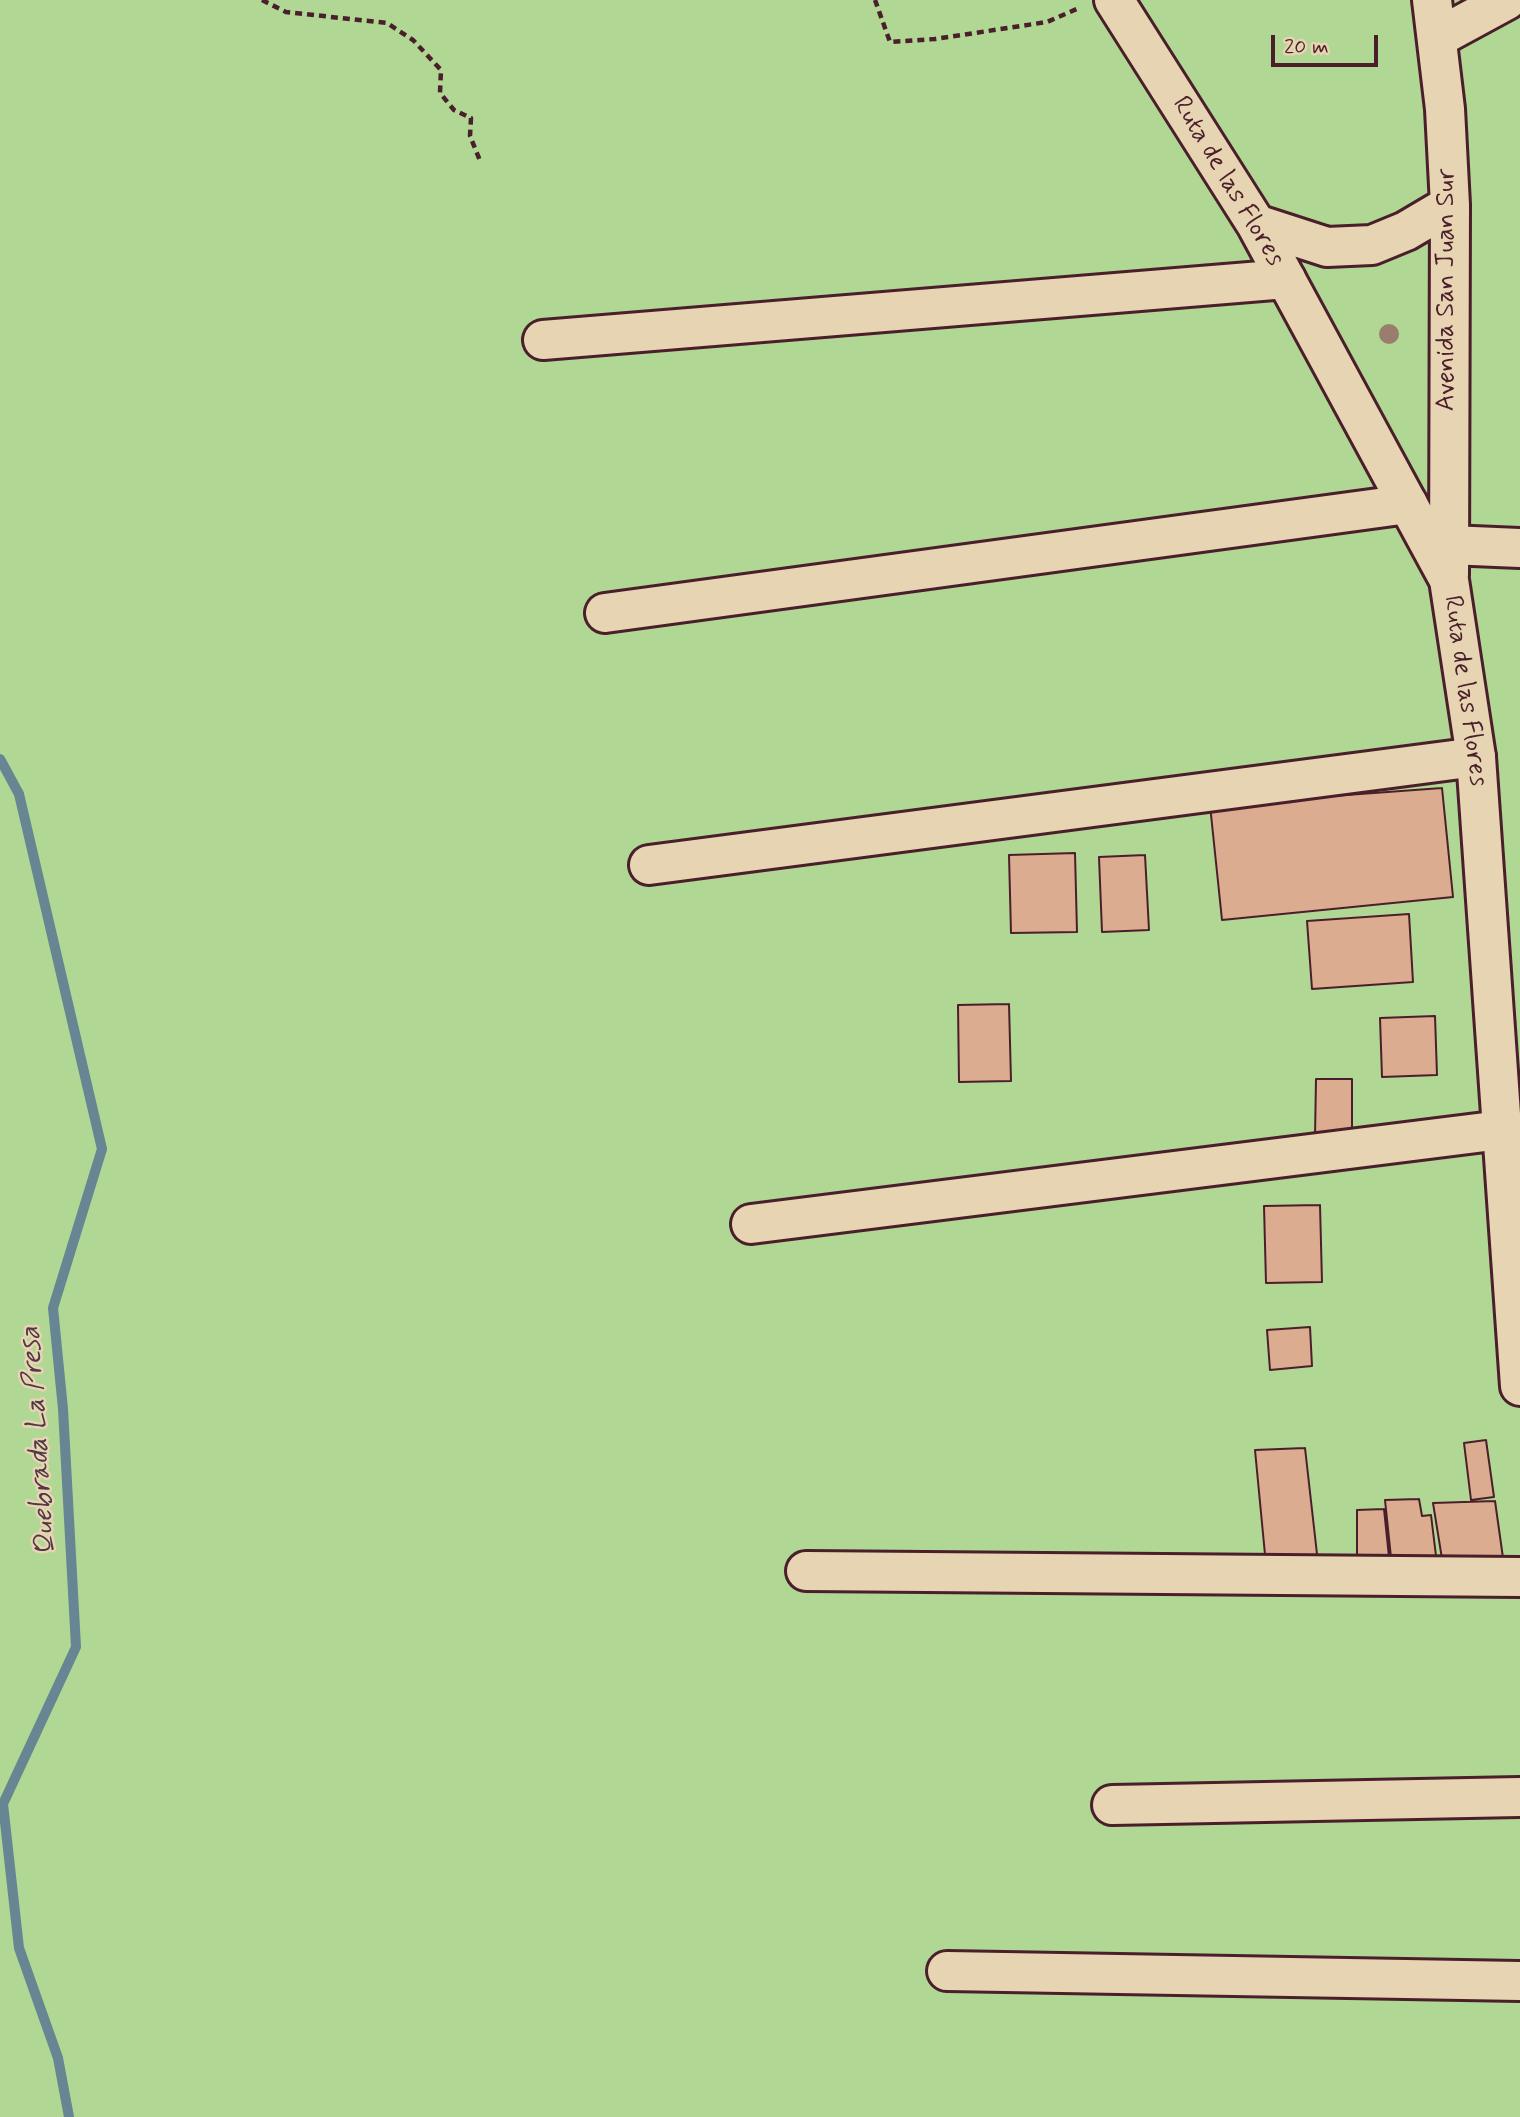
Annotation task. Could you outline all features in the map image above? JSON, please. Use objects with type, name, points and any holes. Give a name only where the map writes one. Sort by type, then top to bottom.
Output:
[{"type":"street","name":"Avenida San Juan Sur","points":[[1432,0],[1450,205],[1449,563]]},
{"type":"street","points":[[1437,38],[1507,0]]},
{"type":"street","name":"Ruta de las Flores","points":[[1099,3],[1256,224],[1408,504],[1449,563],[1476,757],[1520,1386]]},
{"type":"street","points":[[1256,224],[1327,247],[1372,245],[1406,231],[1450,205]]},
{"type":"street","points":[[543,340],[1286,279]]},
{"type":"street","points":[[605,613],[1408,504]]},
{"type":"street","points":[[1449,563],[1520,548]]},
{"type":"street","points":[[649,865],[1476,757]]},
{"type":"street","points":[[751,1224],[1501,1130]]},
{"type":"street","points":[[806,1571],[1520,1577]]},
{"type":"street","points":[[1112,1805],[1520,1797]]},
{"type":"street","points":[[947,1971],[1520,1981]]},
{"type":"path","points":[[262,0],[286,12],[387,23],[412,40],[441,70],[440,93],[454,110],[471,118],[470,136],[481,163]]},
{"type":"path","points":[[875,0],[890,41],[934,39],[1047,22],[1099,3]]},
{"type":"green space","points":[[0,0],[1520,0],[1520,2117],[0,2117]]},
{"type":"building","points":[[1442,788],[1453,897],[1222,920],[1210,805]]},
{"type":"building","points":[[1075,853],[1077,932],[1011,933],[1009,855]]},
{"type":"building","points":[[1145,855],[1149,930],[1102,932],[1099,857]]},
{"type":"building","points":[[1409,914],[1413,982],[1312,989],[1307,921]]},
{"type":"building","points":[[1009,1004],[1011,1081],[959,1082],[958,1005]]},
{"type":"building","points":[[1435,1016],[1437,1075],[1382,1077],[1380,1018]]},
{"type":"building","points":[[1316,1079],[1352,1079],[1352,1138],[1315,1137]]},
{"type":"building","points":[[1320,1205],[1322,1282],[1266,1283],[1264,1206]]},
{"type":"building","points":[[1310,1327],[1312,1366],[1270,1370],[1267,1330]]},
{"type":"building","points":[[1486,1440],[1494,1497],[1471,1500],[1464,1443]]},
{"type":"building","points":[[1305,1448],[1318,1563],[1266,1565],[1255,1450]]},
{"type":"building","points":[[1419,1499],[1422,1516],[1431,1515],[1437,1564],[1392,1567],[1385,1500]]},
{"type":"building","points":[[1495,1501],[1504,1565],[1443,1565],[1433,1503]]},
{"type":"building","points":[[1384,1509],[1390,1567],[1357,1568],[1357,1510]]},
{"type":"waterway","name":"Quebrada La Presa","points":[[0,759],[19,794],[102,1149],[53,1308],[63,1409],[76,1647],[3,1804],[19,1948],[58,2058],[69,2117]]}]
